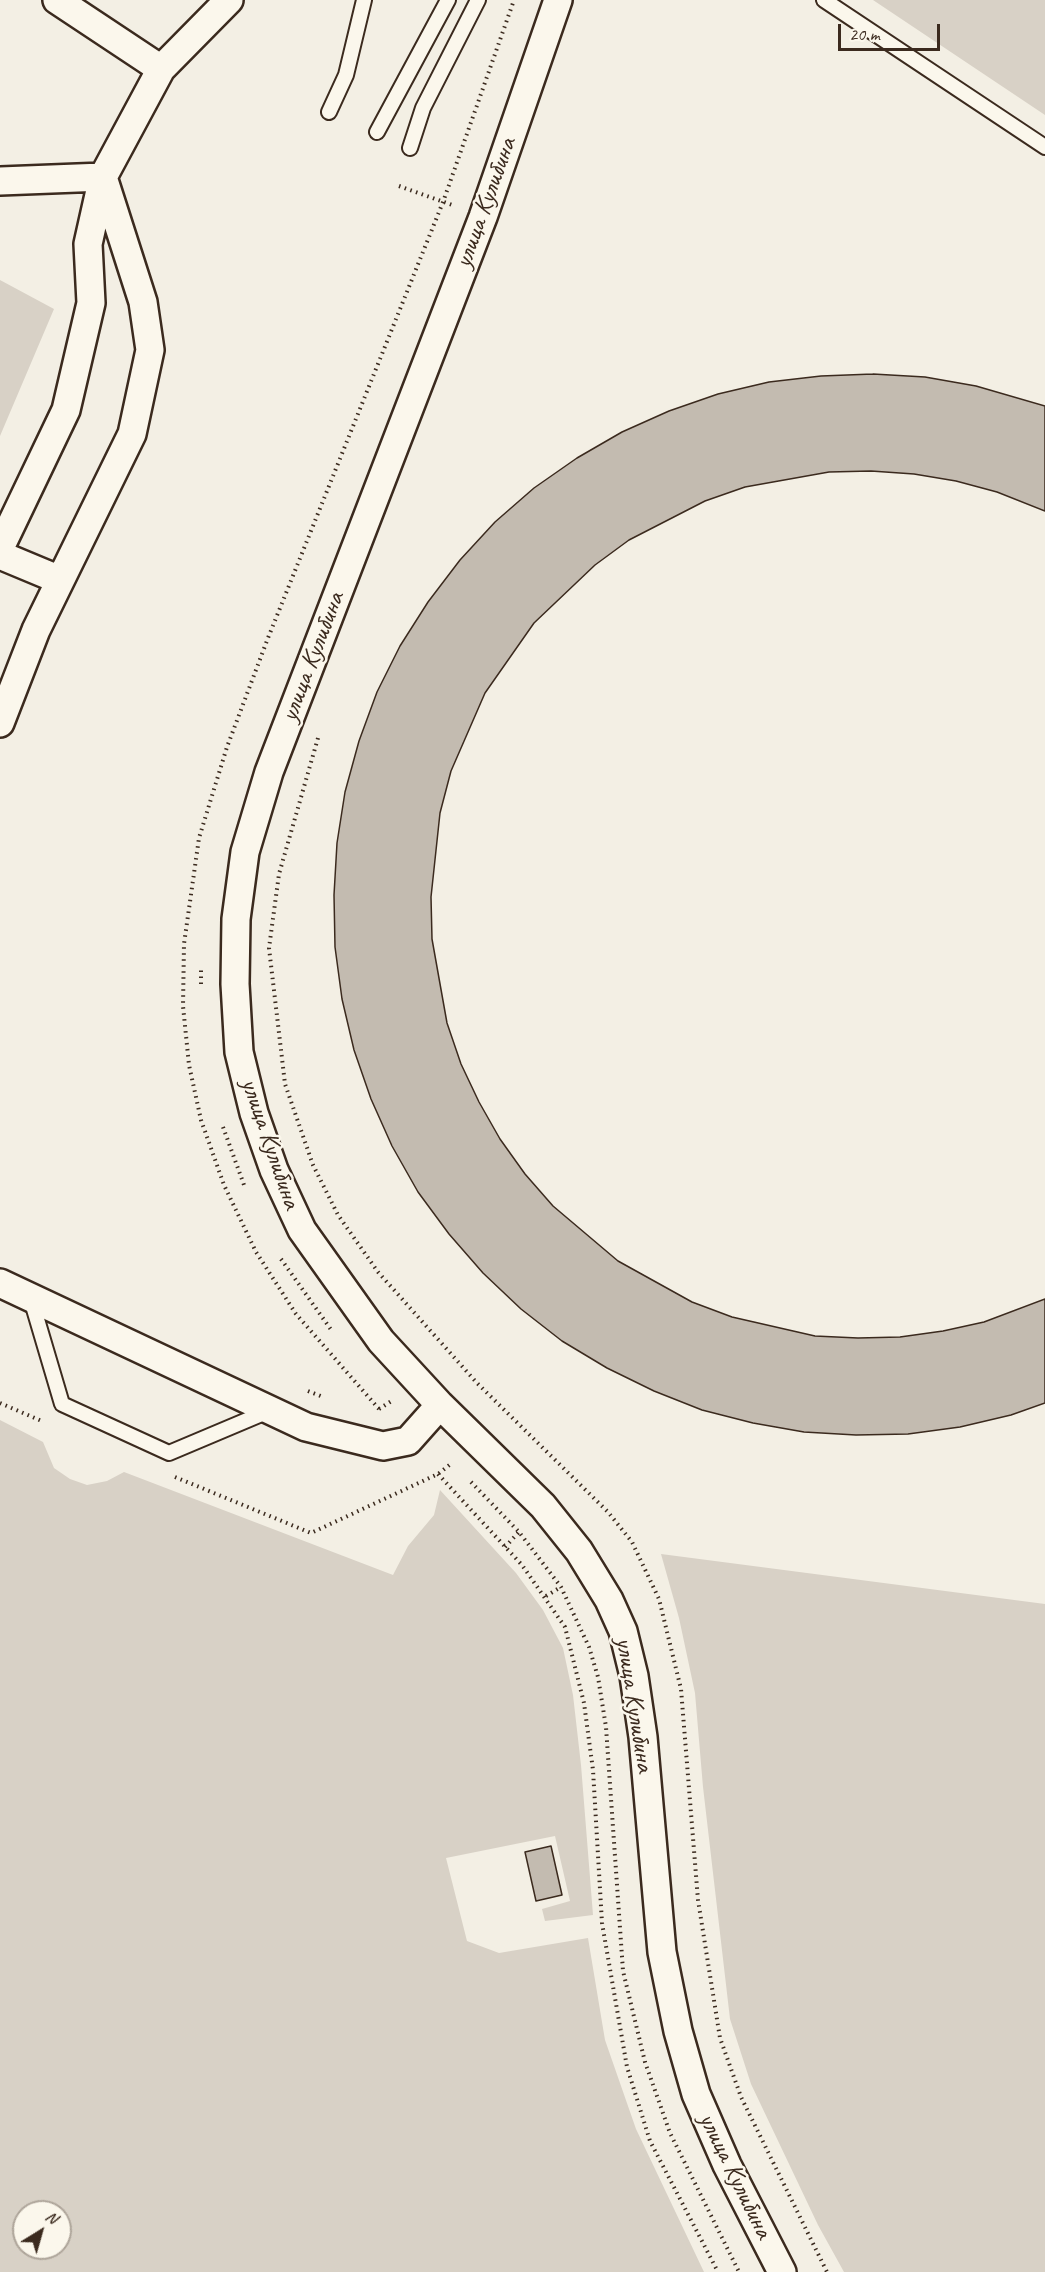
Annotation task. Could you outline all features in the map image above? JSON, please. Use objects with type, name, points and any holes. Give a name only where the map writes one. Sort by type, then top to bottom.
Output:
[{"type":"street","points":[[57,0],[161,69]]},
{"type":"street","points":[[60,580],[1,547],[66,410],[91,303],[88,244],[103,177],[161,69],[229,0]]},
{"type":"street","name":"улица Кулибина","points":[[558,0],[483,217],[269,772],[245,852],[236,918],[235,984],[239,1052],[254,1113],[274,1170],[302,1230],[381,1341],[440,1405],[543,1506],[579,1551],[609,1599],[623,1632],[634,1676],[643,1737],[662,1952],[678,2031],[696,2094],[782,2272]]},
{"type":"street","points":[[0,182],[103,177]]},
{"type":"street","points":[[3,706],[36,630],[132,434],[150,350],[143,302],[103,177]]},
{"type":"street","points":[[0,1283],[306,1427],[383,1446],[408,1441],[440,1405]]},
{"type":"lane","points":[[329,112],[346,75],[364,0]]},
{"type":"lane","points":[[377,132],[448,0]]},
{"type":"lane","points":[[410,148],[423,108],[478,0]]},
{"type":"lane","points":[[824,0],[1045,147]]},
{"type":"lane","points":[[31,1297],[62,1404],[72,1409],[170,1453],[272,1410]]},
{"type":"path","points":[[399,186],[454,206],[450,216]]},
{"type":"path","points":[[320,734],[279,874],[269,948],[285,1084],[313,1165],[338,1215],[378,1272],[477,1383],[609,1512],[632,1542],[659,1599],[681,1689],[698,1900],[720,2038],[741,2097],[827,2272]]},
{"type":"path","points":[[202,957],[202,989]]},
{"type":"path","points":[[221,1117],[235,1167],[245,1188]]},
{"type":"path","points":[[276,1249],[290,1275],[334,1334]]},
{"type":"path","points":[[386,1391],[459,1470]]},
{"type":"path","points":[[0,1403],[54,1426]]},
{"type":"path","points":[[172,1475],[311,1533],[438,1474],[452,1462]]},
{"type":"path","points":[[438,1474],[546,1596],[565,1627],[584,1703],[593,1770],[602,1923],[627,2067],[651,2141],[718,2272]]},
{"type":"path","points":[[466,1477],[519,1532],[561,1587],[576,1616],[598,1677],[606,1727],[623,1971],[645,2062],[670,2133],[739,2272]]},
{"type":"path","points":[[505,1547],[519,1532]]},
{"type":"path","points":[[546,1596],[561,1587]]},
{"type":"shaded area","points":[[873,0],[1045,0],[1045,115]]},
{"type":"shaded area","points":[[0,280],[54,309],[0,436]]},
{"type":"shaded area","points":[[0,1420],[43,1442],[54,1468],[70,1479],[87,1485],[107,1481],[124,1472],[393,1575],[408,1546],[434,1515],[440,1490],[516,1573],[543,1610],[563,1648],[573,1695],[581,1765],[593,1915],[545,1921],[542,1909],[570,1901],[555,1836],[446,1858],[467,1941],[499,1953],[588,1938],[605,2040],[636,2129],[704,2272],[0,2272]]},
{"type":"shaded area","points":[[661,1554],[1045,1604],[1045,2272],[844,2272],[818,2225],[751,2084],[730,2019],[703,1787],[695,1693],[679,1618]]},
{"type":"building","points":[[873,374],[925,377],[976,386],[1045,406],[1045,511],[997,492],[956,481],[914,474],[871,471],[829,472],[745,487],[705,501],[629,540],[595,565],[534,623],[485,693],[451,771],[440,813],[431,897],[432,939],[447,1023],[461,1064],[479,1102],[500,1139],[525,1174],[553,1206],[618,1261],[692,1302],[732,1317],[815,1336],[900,1337],[943,1331],[984,1322],[1045,1299],[1045,1403],[1011,1415],[960,1427],[908,1434],[856,1435],[804,1432],[753,1423],[702,1410],[654,1391],[607,1368],[562,1341],[521,1309],[483,1273],[449,1234],[418,1192],[392,1146],[371,1099],[354,1050],[342,999],[335,947],[334,895],[337,843],[345,792],[359,741],[377,692],[400,646],[428,602],[460,560],[495,522],[534,488],[577,458],[622,432],[669,411],[718,394],[769,382],[821,376]]},
{"type":"building","points":[[551,1846],[562,1895],[536,1901],[525,1852]]}]
